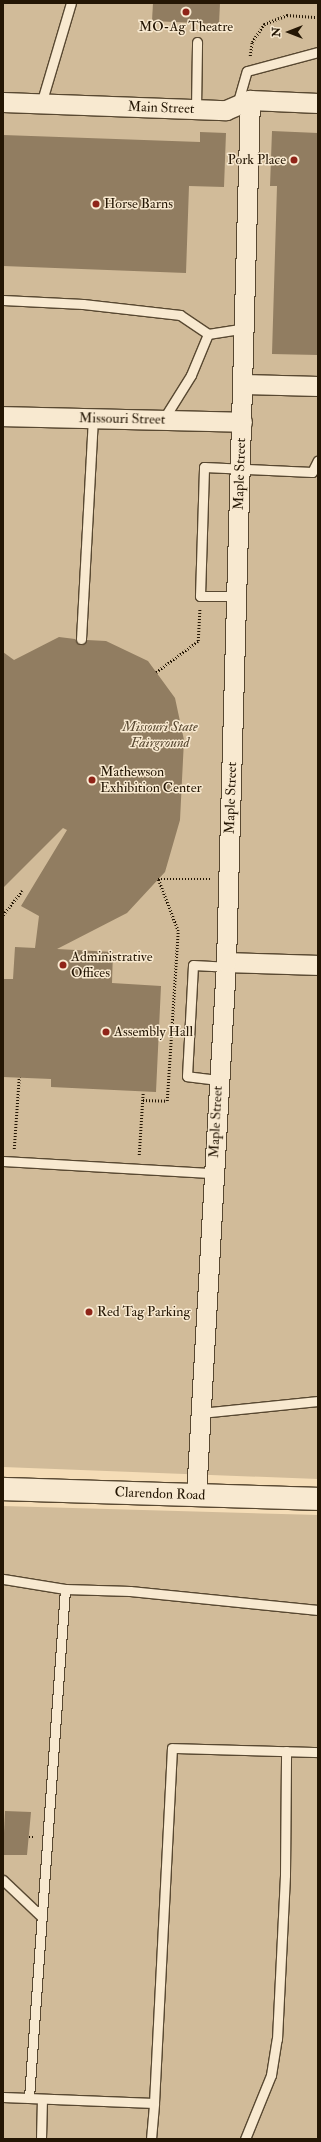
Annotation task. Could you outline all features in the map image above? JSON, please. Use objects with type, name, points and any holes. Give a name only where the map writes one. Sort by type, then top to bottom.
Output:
[{"type":"street","name":"Main Street","points":[[3,102],[226,110],[244,102],[318,103]]},
{"type":"street","name":"Maple Street","points":[[196,1496],[218,1080],[226,965],[244,384],[244,102]]},
{"type":"street","points":[[244,384],[318,386]]},
{"type":"street","name":"Missouri Street","points":[[5,420],[93,419],[242,422]]},
{"type":"street","points":[[226,965],[318,965]]},
{"type":"street","name":"Clarendon Road","points":[[3,1489],[318,1499]]},
{"type":"lane","points":[[41,104],[71,3]]},
{"type":"lane","points":[[196,109],[197,42]]},
{"type":"lane","points":[[244,102],[247,71],[318,52]]},
{"type":"lane","points":[[3,300],[83,304],[180,315],[208,334],[245,328]]},
{"type":"lane","points":[[163,420],[191,376],[208,334]]},
{"type":"lane","points":[[82,639],[93,419]]},
{"type":"lane","points":[[237,596],[200,596],[204,468],[241,467],[312,472],[318,460]]},
{"type":"lane","points":[[218,1080],[187,1076],[193,965],[226,965]]},
{"type":"lane","points":[[8,1161],[138,1170],[214,1173]]},
{"type":"lane","points":[[200,1413],[318,1401]]},
{"type":"lane","points":[[3,1580],[65,1589],[130,1590],[318,1610]]},
{"type":"lane","points":[[29,2098],[40,1916],[65,1589]]},
{"type":"lane","points":[[151,2139],[172,1748],[318,1752]]},
{"type":"lane","points":[[245,2139],[271,2076],[277,2039],[286,1751]]},
{"type":"lane","points":[[3,1880],[40,1916]]},
{"type":"lane","points":[[3,2097],[154,2103]]},
{"type":"lane","points":[[41,2139],[42,2099]]},
{"type":"path","points":[[247,71],[252,42],[264,24],[287,15],[318,17]]},
{"type":"path","points":[[156,672],[198,641],[200,596]]},
{"type":"path","points":[[143,1100],[167,1101],[178,931],[158,879],[228,879]]},
{"type":"path","points":[[3,915],[22,891]]},
{"type":"path","points":[[8,1161],[20,1077]]},
{"type":"path","points":[[138,1170],[144,1092]]},
{"type":"green space","name":"Missouri State Fairground","points":[[3,3],[318,3],[318,1479],[3,1467]]},
{"type":"green space","points":[[3,1506],[318,1515],[318,2139],[3,2139]]},
{"type":"building","name":"MO-Ag Theatre","points":[[153,3],[220,3],[219,24],[152,21]]},
{"type":"building","points":[[272,131],[318,133],[318,355],[272,354],[277,186],[270,186]]},
{"type":"building","name":"Horse Barns","points":[[200,132],[226,133],[224,187],[189,186],[186,273],[3,266],[3,135],[200,142]]},
{"type":"building","name":"Mathewson Exhibition Center","points":[[59,637],[75,639],[80,645],[87,640],[106,641],[148,661],[175,698],[184,740],[180,820],[165,872],[127,913],[57,949],[113,952],[112,983],[161,986],[156,1092],[51,1087],[51,1079],[3,1077],[3,979],[13,979],[15,947],[35,948],[39,916],[21,906],[67,830],[63,828],[3,888],[3,652],[14,660]]},
{"type":"building","points":[[5,1811],[31,1812],[27,1855],[3,1855]]},
{"type":"place","name":"MO-Ag Theatre","points":[[186,12]]},
{"type":"place","name":"Pork Place","points":[[294,160]]},
{"type":"place","name":"Horse Barns","points":[[96,204]]},
{"type":"place","name":"Mathewson Exhibition Center","points":[[92,780]]},
{"type":"place","name":"Administrative Offices","points":[[63,965]]},
{"type":"place","name":"Assembly Hall","points":[[106,1032]]},
{"type":"place","name":"Red Tag Parking","points":[[89,1312]]}]
